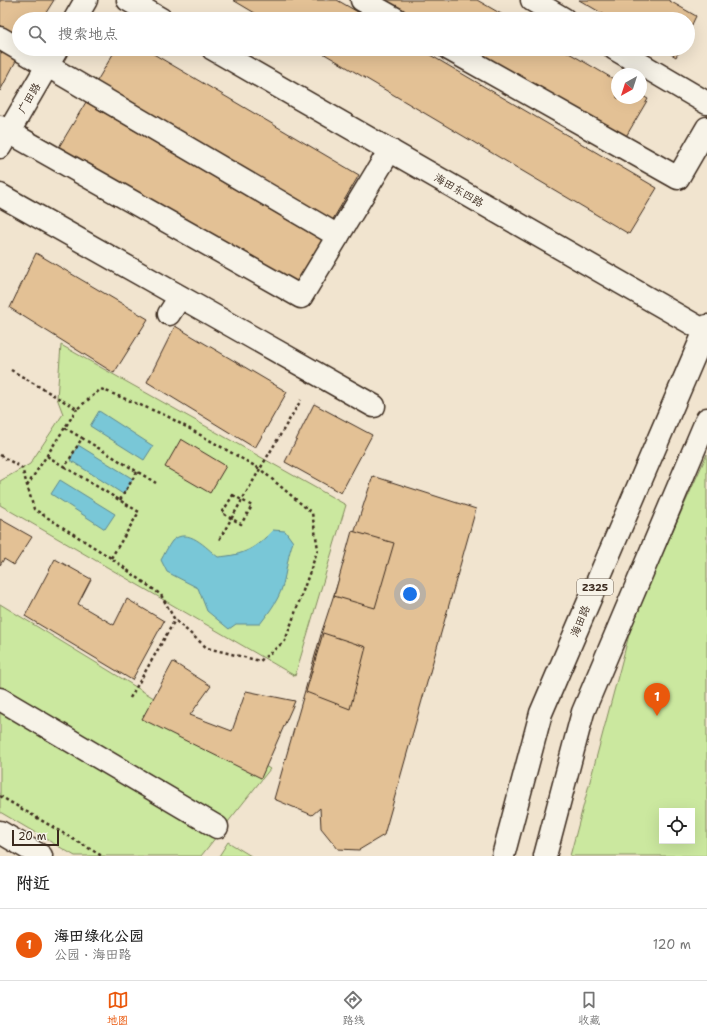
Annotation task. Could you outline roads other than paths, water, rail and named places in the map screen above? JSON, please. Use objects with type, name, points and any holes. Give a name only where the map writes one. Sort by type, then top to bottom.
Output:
[{"type":"main road","points":[[79,12],[86,0]]},
{"type":"main road","points":[[128,0],[149,12]]},
{"type":"main road","points":[[362,0],[383,12]]},
{"type":"main road","points":[[532,0],[552,12]]},
{"type":"main road","points":[[0,38],[12,42]]},
{"type":"main road","name":"海田东四路","points":[[225,56],[706,328]]},
{"type":"main road","points":[[461,56],[678,178],[707,128]]},
{"type":"main road","points":[[627,56],[707,103]]},
{"type":"main road","points":[[52,57],[338,236]]},
{"type":"main road","name":"广田路","points":[[3,135],[52,57]]},
{"type":"main road","points":[[3,135],[301,298],[390,150]]},
{"type":"main road","points":[[0,195],[174,306],[374,406]]},
{"type":"main road","name":"海田路","points":[[503,856],[541,713],[706,328]]},
{"type":"main road","points":[[545,856],[583,712],[707,419]]},
{"type":"main road","points":[[0,699],[217,827]]},
{"type":"main road","points":[[0,832],[41,856]]},
{"type":"water","points":[[99,411],[153,446],[144,460],[90,426]]},
{"type":"water","points":[[78,445],[133,479],[123,494],[70,460]]},
{"type":"water","points":[[60,480],[115,514],[105,529],[51,494]]},
{"type":"water","points":[[273,530],[285,531],[293,542],[283,586],[278,598],[260,624],[236,624],[229,629],[207,611],[198,588],[167,572],[161,560],[172,541],[178,537],[190,537],[196,540],[218,557],[242,553],[255,546]]},
{"type":"place","name":"海田绿化公园","points":[[657,716]]}]
